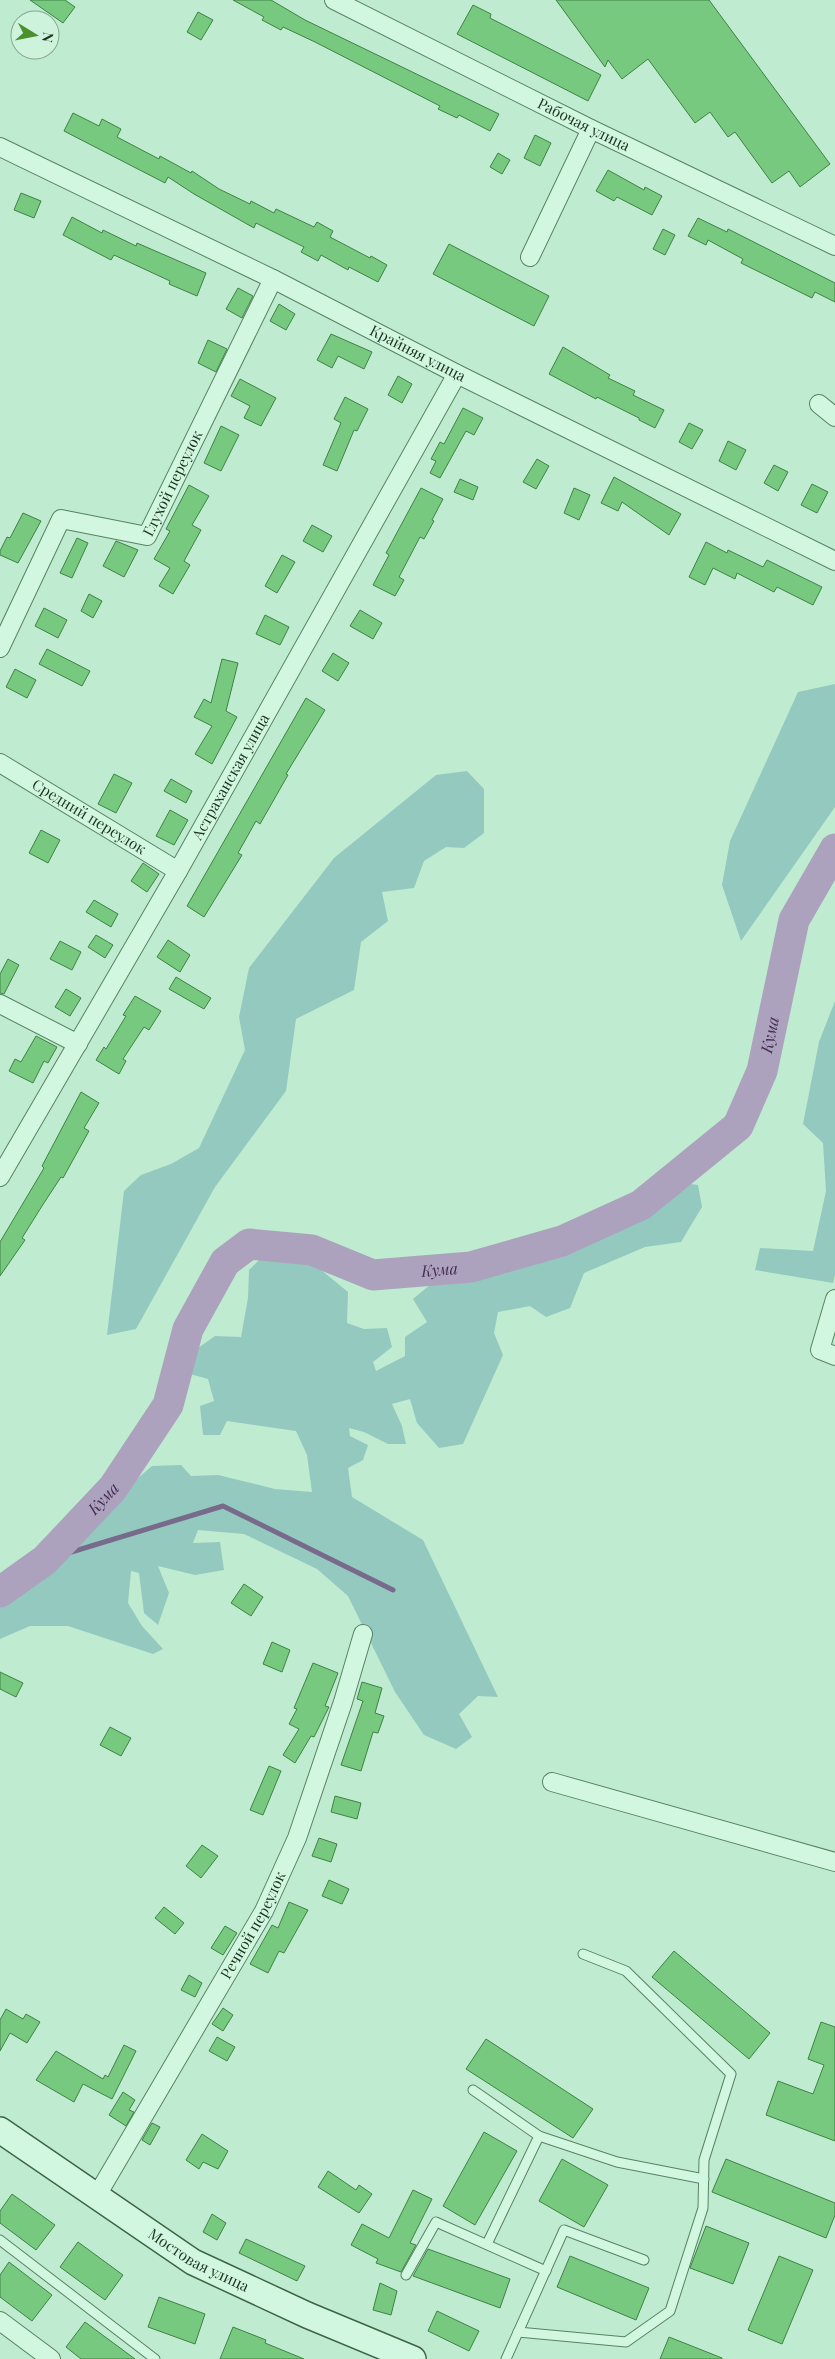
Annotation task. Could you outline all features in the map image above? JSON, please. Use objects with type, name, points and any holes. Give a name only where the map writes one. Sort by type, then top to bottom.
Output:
[{"type":"main road","name":"Мостовая улица","points":[[0,2130],[193,2262],[307,2316],[413,2359]]},
{"type":"street","name":"Рабочая улица","points":[[334,0],[591,128],[835,246]]},
{"type":"street","points":[[530,257],[591,128]]},
{"type":"street","name":"Крайняя улица","points":[[0,147],[273,279],[457,374],[835,561]]},
{"type":"street","name":"Глухой переулок","points":[[0,648],[61,519],[147,536],[273,279]]},
{"type":"street","name":"Астраханская улица","points":[[0,1178],[178,871],[457,374]]},
{"type":"street","points":[[819,404],[835,417]]},
{"type":"street","name":"Средний переулок","points":[[0,763],[178,871]]},
{"type":"street","points":[[0,1004],[78,1044]]},
{"type":"street","points":[[835,1299],[820,1350],[835,1356]]},
{"type":"street","name":"Речной переулок","points":[[96,2197],[264,1911],[297,1838],[343,1702],[363,1634]]},
{"type":"street","points":[[552,1782],[835,1862]]},
{"type":"street","points":[[0,2321],[51,2359]]},
{"type":"lane","points":[[518,2332],[626,2342],[670,2311],[703,2208],[704,2160],[731,2074],[626,1971],[584,1954]]},
{"type":"lane","points":[[473,2090],[539,2136],[617,2162],[704,2179]]},
{"type":"lane","points":[[487,2244],[539,2136]]},
{"type":"lane","points":[[406,2275],[436,2222],[546,2270]]},
{"type":"lane","points":[[506,2359],[564,2230],[644,2260]]},
{"type":"lane","points":[[0,2240],[155,2359]]},
{"type":"shaded area","points":[[835,684],[835,807],[741,941],[722,885],[730,841],[798,692]]},
{"type":"shaded area","points":[[467,771],[484,789],[484,833],[464,848],[446,847],[424,861],[414,888],[382,892],[388,921],[361,942],[354,990],[296,1019],[286,1091],[215,1187],[136,1329],[107,1335],[124,1191],[141,1175],[171,1164],[199,1148],[245,1050],[239,1017],[249,968],[334,858],[436,775]]},
{"type":"shaded area","points":[[835,1001],[835,1275],[833,1283],[755,1270],[760,1248],[813,1251],[826,1191],[823,1143],[803,1124],[819,1042]]},
{"type":"shaded area","points":[[683,1183],[698,1185],[702,1207],[681,1242],[645,1247],[584,1273],[570,1308],[546,1317],[530,1306],[498,1312],[494,1333],[503,1355],[463,1444],[439,1448],[417,1423],[410,1399],[392,1404],[402,1426],[406,1444],[388,1444],[364,1432],[349,1428],[350,1436],[368,1445],[363,1460],[348,1468],[352,1497],[423,1540],[498,1697],[478,1696],[459,1714],[472,1737],[456,1749],[424,1735],[395,1692],[348,1596],[317,1569],[244,1534],[198,1530],[193,1543],[220,1542],[224,1570],[195,1575],[158,1566],[169,1593],[158,1625],[144,1613],[139,1573],[131,1571],[128,1603],[142,1626],[163,1649],[153,1654],[68,1626],[30,1626],[0,1639],[0,1603],[47,1569],[101,1523],[123,1491],[152,1466],[181,1465],[191,1476],[218,1475],[275,1489],[312,1492],[307,1455],[296,1431],[227,1421],[220,1435],[203,1435],[200,1406],[214,1401],[208,1379],[190,1374],[191,1353],[215,1336],[241,1337],[248,1298],[249,1270],[260,1259],[309,1260],[348,1292],[347,1323],[364,1329],[387,1328],[392,1347],[373,1362],[376,1371],[405,1356],[405,1337],[427,1322],[413,1299],[430,1285],[565,1253],[637,1221]]},
{"type":"building","points":[[30,0],[65,0],[75,7],[63,23],[60,21],[60,10],[44,10]]},
{"type":"building","points":[[233,0],[271,0],[305,20],[499,114],[490,131],[459,115],[457,118],[438,109],[440,106],[315,42],[283,27],[281,30],[262,20],[264,17]]},
{"type":"building","points":[[556,0],[709,0],[830,164],[800,187],[789,171],[772,183],[735,132],[728,137],[710,112],[695,123],[648,59],[622,79],[608,60],[605,67]]},
{"type":"building","points":[[473,5],[491,14],[490,18],[601,75],[588,101],[457,34]]},
{"type":"building","points":[[198,12],[213,20],[201,40],[187,32]]},
{"type":"building","points":[[73,113],[99,126],[102,119],[121,129],[117,137],[159,159],[160,156],[191,173],[192,171],[219,189],[250,204],[251,201],[274,213],[276,209],[314,227],[317,222],[333,231],[330,237],[387,265],[378,282],[349,267],[348,270],[321,255],[318,261],[301,252],[304,247],[256,223],[254,228],[168,177],[165,183],[64,131]]},
{"type":"building","points":[[535,135],[551,143],[540,166],[524,158]]},
{"type":"building","points":[[498,153],[510,160],[502,174],[490,167]]},
{"type":"building","points":[[608,170],[644,190],[645,187],[662,196],[652,215],[617,197],[614,201],[596,191]]},
{"type":"building","points":[[21,193],[41,201],[34,218],[14,210]]},
{"type":"building","points":[[72,217],[102,233],[103,230],[136,246],[137,243],[206,273],[197,296],[169,284],[170,281],[114,255],[111,260],[63,235]]},
{"type":"building","points":[[698,218],[727,232],[728,229],[835,283],[835,302],[815,292],[812,298],[741,263],[743,259],[708,240],[706,245],[688,236]]},
{"type":"building","points":[[663,229],[675,235],[665,255],[653,249]]},
{"type":"building","points":[[449,244],[549,296],[534,326],[433,274]]},
{"type":"building","points":[[238,288],[253,296],[242,318],[226,309]]},
{"type":"building","points":[[279,304],[295,314],[286,330],[270,321]]},
{"type":"building","points":[[331,334],[372,352],[364,369],[338,356],[332,368],[317,360]]},
{"type":"building","points":[[208,340],[227,349],[216,372],[198,363]]},
{"type":"building","points":[[563,347],[610,375],[608,378],[635,391],[633,395],[664,410],[655,428],[639,420],[639,418],[597,397],[596,399],[549,374]]},
{"type":"building","points":[[398,376],[412,384],[402,403],[388,395]]},
{"type":"building","points":[[240,379],[276,398],[261,426],[244,418],[250,406],[231,396]]},
{"type":"building","points":[[345,397],[368,409],[357,431],[354,430],[337,471],[323,465],[341,423],[334,419]]},
{"type":"building","points":[[463,408],[483,418],[474,435],[466,431],[440,478],[430,473],[436,461],[431,459],[440,442],[444,444]]},
{"type":"building","points":[[689,423],[703,430],[692,449],[679,442]]},
{"type":"building","points":[[221,426],[239,435],[221,471],[204,463]]},
{"type":"building","points":[[728,441],[746,450],[736,470],[719,461]]},
{"type":"building","points":[[537,459],[549,466],[536,489],[523,482]]},
{"type":"building","points":[[774,465],[788,472],[778,491],[764,483]]},
{"type":"building","points":[[614,477],[681,514],[669,535],[622,502],[618,511],[601,503]]},
{"type":"building","points":[[460,479],[478,487],[473,500],[454,492]]},
{"type":"building","points":[[812,484],[828,492],[817,513],[801,505]]},
{"type":"building","points":[[189,485],[209,496],[192,525],[201,530],[184,561],[190,565],[173,594],[159,586],[170,568],[154,559],[170,531],[166,529]]},
{"type":"building","points":[[421,488],[443,499],[424,539],[420,537],[399,577],[404,580],[395,596],[373,585],[389,555],[386,553]]},
{"type":"building","points":[[574,488],[590,495],[579,520],[564,513]]},
{"type":"building","points":[[23,513],[41,521],[18,563],[0,555],[0,551],[7,537],[10,538]]},
{"type":"building","points":[[312,525],[332,536],[323,552],[303,541]]},
{"type":"building","points":[[77,538],[88,543],[72,578],[60,573]]},
{"type":"building","points":[[116,541],[138,550],[124,577],[103,566]]},
{"type":"building","points":[[706,542],[727,553],[728,550],[763,567],[767,560],[822,587],[813,605],[777,587],[774,592],[737,573],[735,579],[713,568],[705,585],[689,577]]},
{"type":"building","points":[[282,555],[295,562],[277,593],[265,586]]},
{"type":"building","points":[[89,594],[102,601],[93,618],[81,611]]},
{"type":"building","points":[[44,608],[67,620],[58,638],[35,626]]},
{"type":"building","points":[[360,610],[382,623],[373,639],[350,626]]},
{"type":"building","points":[[265,615],[289,627],[280,645],[256,634]]},
{"type":"building","points":[[47,649],[90,671],[82,686],[39,664]]},
{"type":"building","points":[[333,653],[349,663],[338,681],[322,671]]},
{"type":"building","points":[[222,659],[238,663],[226,711],[237,717],[212,764],[195,754],[212,726],[194,717],[204,699],[211,703]]},
{"type":"building","points":[[15,669],[36,680],[27,698],[6,687]]},
{"type":"building","points":[[306,698],[325,710],[286,774],[288,775],[260,824],[256,821],[238,853],[242,855],[204,917],[187,906]]},
{"type":"building","points":[[114,774],[132,783],[116,813],[98,804]]},
{"type":"building","points":[[171,779],[192,791],[186,803],[164,791]]},
{"type":"building","points":[[170,810],[188,820],[174,845],[156,836]]},
{"type":"building","points":[[41,830],[60,840],[48,863],[29,853]]},
{"type":"building","points":[[143,863],[159,874],[147,892],[131,881]]},
{"type":"building","points":[[94,900],[118,914],[111,927],[86,912]]},
{"type":"building","points":[[96,935],[113,945],[105,958],[88,947]]},
{"type":"building","points":[[168,940],[190,955],[180,972],[157,957]]},
{"type":"building","points":[[60,941],[81,952],[72,970],[50,959]]},
{"type":"building","points":[[8,959],[19,965],[4,994],[0,993],[0,974]]},
{"type":"building","points":[[176,977],[211,998],[204,1009],[169,989]]},
{"type":"building","points":[[66,989],[81,998],[70,1016],[55,1007]]},
{"type":"building","points":[[135,996],[161,1011],[149,1030],[144,1027],[123,1059],[126,1061],[119,1074],[96,1060],[104,1047],[106,1049],[126,1016],[123,1015]]},
{"type":"building","points":[[36,1036],[57,1047],[48,1063],[44,1061],[33,1083],[9,1071],[15,1059],[21,1062]]},
{"type":"building","points":[[81,1092],[99,1103],[84,1128],[89,1131],[63,1178],[61,1177],[22,1238],[25,1240],[0,1276],[0,1242],[44,1168],[42,1166]]},
{"type":"building","points":[[244,1584],[263,1597],[251,1616],[231,1603]]},
{"type":"building","points":[[272,1642],[290,1650],[282,1672],[263,1664]]},
{"type":"building","points":[[313,1663],[338,1673],[325,1706],[329,1707],[314,1737],[311,1736],[295,1763],[283,1755],[299,1729],[289,1724],[297,1709],[294,1708]]},
{"type":"building","points":[[0,1672],[23,1683],[16,1697],[0,1689]]},
{"type":"building","points":[[362,1682],[382,1688],[375,1713],[384,1716],[378,1733],[373,1732],[361,1771],[341,1765],[363,1701],[357,1699]]},
{"type":"building","points":[[110,1727],[131,1738],[121,1756],[100,1745]]},
{"type":"building","points":[[269,1766],[281,1771],[263,1815],[250,1810]]},
{"type":"building","points":[[335,1796],[361,1803],[357,1819],[331,1812]]},
{"type":"building","points":[[319,1838],[337,1844],[331,1862],[312,1856]]},
{"type":"building","points":[[202,1845],[218,1856],[201,1878],[186,1866]]},
{"type":"building","points":[[329,1880],[349,1889],[342,1904],[322,1896]]},
{"type":"building","points":[[289,1902],[308,1910],[284,1953],[279,1951],[268,1973],[250,1964],[272,1925],[278,1928]]},
{"type":"building","points":[[164,1907],[184,1923],[175,1934],[155,1918]]},
{"type":"building","points":[[225,1926],[237,1933],[223,1955],[211,1948]]},
{"type":"building","points":[[674,1951],[770,2033],[749,2059],[652,1977]]},
{"type":"building","points":[[189,1975],[202,1983],[195,1997],[181,1990]]},
{"type":"building","points":[[223,2008],[233,2015],[223,2031],[212,2024]]},
{"type":"building","points":[[6,2009],[23,2019],[26,2014],[40,2022],[27,2043],[10,2033],[0,2051],[0,2020]]},
{"type":"building","points":[[821,2022],[835,2027],[835,2141],[766,2115],[778,2081],[813,2094],[824,2065],[808,2059]]},
{"type":"building","points":[[217,2037],[235,2047],[227,2061],[209,2051]]},
{"type":"building","points":[[486,2039],[593,2109],[573,2138],[466,2069]]},
{"type":"building","points":[[124,2045],[136,2051],[112,2099],[83,2084],[74,2102],[36,2080],[56,2051],[103,2079],[105,2075],[108,2077]]},
{"type":"building","points":[[123,2092],[135,2100],[129,2110],[134,2112],[126,2126],[109,2115]]},
{"type":"building","points":[[152,2123],[160,2127],[150,2145],[142,2140]]},
{"type":"building","points":[[484,2132],[517,2151],[475,2225],[443,2206]]},
{"type":"building","points":[[202,2134],[228,2151],[218,2169],[203,2162],[199,2169],[186,2160]]},
{"type":"building","points":[[562,2159],[608,2185],[584,2227],[539,2201]]},
{"type":"building","points":[[726,2159],[835,2203],[835,2215],[826,2238],[712,2192]]},
{"type":"building","points":[[328,2171],[356,2190],[359,2185],[372,2194],[359,2213],[318,2187]]},
{"type":"building","points":[[413,2190],[432,2199],[410,2243],[416,2245],[401,2272],[376,2263],[378,2259],[351,2245],[362,2224],[389,2238]]},
{"type":"building","points":[[12,2194],[55,2225],[36,2250],[0,2223],[0,2211]]},
{"type":"building","points":[[212,2214],[226,2223],[217,2240],[203,2232]]},
{"type":"building","points":[[706,2226],[749,2243],[733,2284],[690,2268]]},
{"type":"building","points":[[246,2239],[305,2266],[297,2281],[239,2253]]},
{"type":"building","points":[[78,2242],[123,2275],[105,2300],[60,2267]]},
{"type":"building","points":[[428,2249],[510,2279],[500,2308],[413,2276]]},
{"type":"building","points":[[570,2256],[649,2288],[636,2320],[557,2287]]},
{"type":"building","points":[[779,2256],[813,2270],[782,2344],[748,2330]]},
{"type":"building","points":[[9,2262],[52,2295],[32,2321],[0,2297],[0,2275]]},
{"type":"building","points":[[380,2283],[397,2291],[391,2315],[373,2310]]},
{"type":"building","points":[[159,2297],[205,2314],[195,2344],[148,2327]]},
{"type":"building","points":[[437,2311],[479,2331],[469,2351],[428,2331]]},
{"type":"building","points":[[85,2322],[135,2359],[81,2359],[66,2347]]},
{"type":"building","points":[[233,2327],[266,2340],[265,2343],[304,2359],[220,2359]]},
{"type":"building","points":[[669,2337],[722,2358],[722,2359],[660,2359]]},
{"type":"waterway","name":"Кума","points":[[0,1592],[45,1560],[113,1488],[168,1405],[188,1329],[225,1262],[249,1244],[312,1250],[373,1275],[471,1267],[562,1241],[641,1205],[738,1126],[762,1071],[794,920],[835,849]]},
{"type":"waterway","points":[[45,1560],[223,1506],[393,1590]]}]
